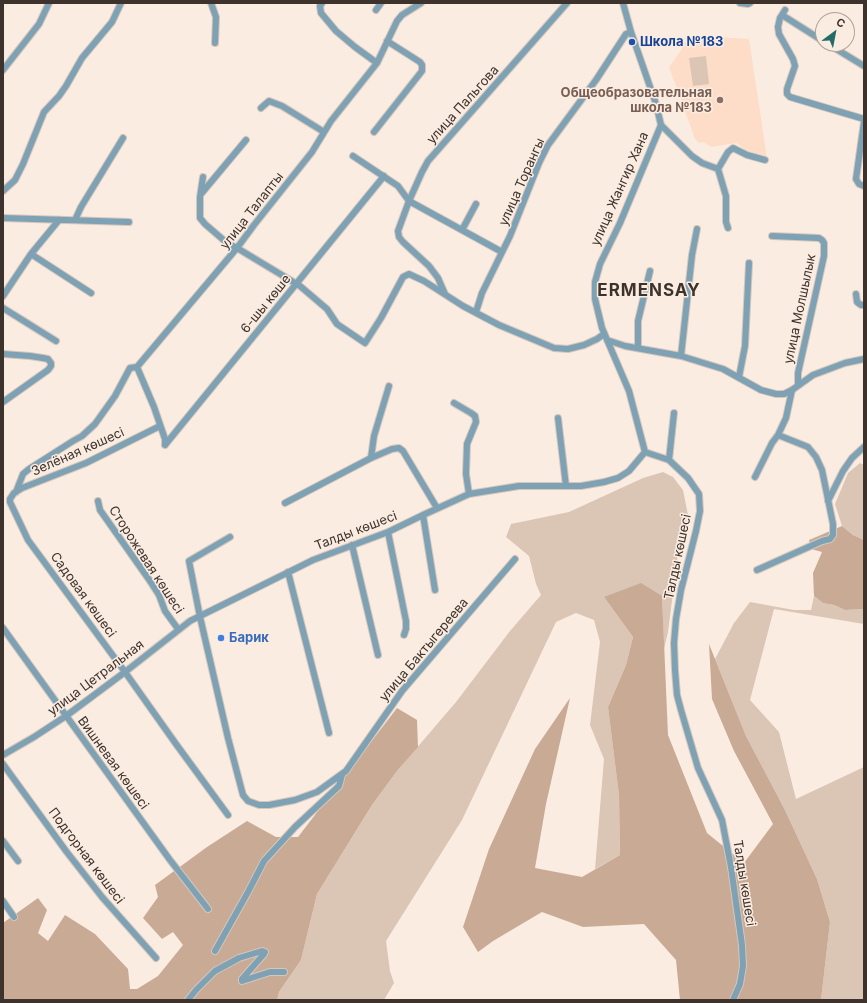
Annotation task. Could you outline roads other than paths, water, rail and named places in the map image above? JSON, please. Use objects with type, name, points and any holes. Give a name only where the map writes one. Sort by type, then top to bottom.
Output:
[{"type":"street","points":[[3,70],[39,24],[49,3]]},
{"type":"street","points":[[3,191],[15,180],[44,112],[59,96],[82,58],[112,22],[121,3]]},
{"type":"street","points":[[211,3],[216,17],[215,44]]},
{"type":"street","points":[[322,3],[320,6],[321,13],[336,31],[355,48],[377,63]]},
{"type":"street","points":[[376,10],[381,3]]},
{"type":"street","name":"улица Талапты","points":[[16,492],[23,474],[82,436],[95,424],[115,396],[129,371],[135,367],[237,248],[312,152],[338,112],[377,63],[397,21],[402,15],[421,3]]},
{"type":"street","name":"улица Пальгова","points":[[445,294],[438,278],[430,266],[399,237],[398,231],[409,201],[428,161],[567,3]]},
{"type":"street","name":"улица Жангир Хана","points":[[623,3],[631,32],[656,104],[661,125],[620,223],[604,254],[595,282],[595,299],[606,337],[629,391],[645,452]]},
{"type":"street","points":[[740,3],[750,3]]},
{"type":"street","points":[[815,35],[783,12],[778,27],[779,34],[793,59],[795,66],[787,89],[787,94],[790,97],[864,119]]},
{"type":"street","name":"улица Торангы","points":[[476,312],[482,294],[510,236],[539,163],[548,145],[596,80],[626,34],[631,32]]},
{"type":"street","points":[[374,132],[422,71],[422,65],[420,62],[387,41]]},
{"type":"street","points":[[841,52],[864,66]]},
{"type":"street","points":[[261,108],[269,101],[282,106],[324,132]]},
{"type":"street","points":[[864,122],[856,179],[859,184],[864,186]]},
{"type":"street","points":[[661,125],[692,156],[702,163],[718,169]]},
{"type":"street","points":[[75,220],[81,207],[123,138]]},
{"type":"street","points":[[200,197],[206,187],[246,140]]},
{"type":"street","points":[[728,228],[726,222],[726,196],[718,169],[728,152],[733,148],[748,155],[765,160]]},
{"type":"street","points":[[353,156],[398,186],[409,201],[502,252]]},
{"type":"street","name":"6-шы көше","points":[[160,426],[165,445],[384,176]]},
{"type":"street","points":[[203,177],[200,197],[200,218],[212,231],[227,243],[306,291],[327,309],[338,324],[364,343],[381,318],[403,277],[409,274],[463,306],[499,324],[554,348],[568,349],[606,337],[625,346],[638,347],[682,356],[723,369],[769,393],[784,394],[813,375],[845,363],[864,359]]},
{"type":"street","points":[[462,230],[476,204]]},
{"type":"street","points":[[3,218],[128,222]]},
{"type":"street","points":[[3,296],[31,254],[59,220]]},
{"type":"street","points":[[682,356],[692,255],[697,229]]},
{"type":"street","name":"улица Молшылык","points":[[772,236],[819,238],[824,243],[824,256],[798,372],[798,385]]},
{"type":"street","points":[[31,254],[91,293]]},
{"type":"street","points":[[739,377],[745,346],[749,263]]},
{"type":"street","points":[[638,347],[638,321],[650,271]]},
{"type":"street","points":[[856,294],[857,302],[864,305]]},
{"type":"street","points":[[3,308],[56,341]]},
{"type":"street","points":[[3,354],[48,359],[51,363],[48,370],[3,402]]},
{"type":"street","points":[[135,367],[150,396],[160,426]]},
{"type":"street","points":[[371,458],[374,436],[389,386]]},
{"type":"street","points":[[755,477],[786,418],[792,390]]},
{"type":"street","points":[[454,403],[471,412],[475,416],[476,422],[467,444],[466,474],[470,494]]},
{"type":"street","points":[[669,460],[674,413]]},
{"type":"street","points":[[558,418],[566,486]]},
{"type":"street","name":"Зелёная көшесі","points":[[7,500],[16,492],[86,463],[160,426]]},
{"type":"street","points":[[757,570],[822,541],[830,540],[834,535],[822,470],[816,457],[808,447],[778,435]]},
{"type":"street","points":[[828,501],[843,471],[852,458],[864,447]]},
{"type":"street","points":[[285,503],[371,458],[392,449],[399,448],[403,451],[437,508]]},
{"type":"street","name":"Талды көшесі","points":[[200,616],[217,606],[313,560],[388,532],[470,494],[519,486],[566,486],[596,483],[618,478],[629,471],[645,452],[669,460],[688,478],[699,494],[700,511],[681,590],[676,619],[674,643],[675,670],[677,695],[681,710],[698,768],[722,820],[731,867],[742,945],[743,966],[740,984],[733,1000]]},
{"type":"street","name":"Садовая көшесі","points":[[7,500],[28,540],[228,815]]},
{"type":"street","name":"Сторожевая көшесі","points":[[98,502],[100,510],[159,594],[165,611],[178,629]]},
{"type":"street","points":[[423,515],[435,590]]},
{"type":"street","points":[[388,532],[406,621],[406,629],[404,634]]},
{"type":"street","points":[[230,538],[189,561],[228,738],[243,796],[259,805],[295,800],[317,792],[342,775]]},
{"type":"street","points":[[352,545],[378,655]]},
{"type":"street","name":"улица Бактыгереева","points":[[215,951],[264,861],[295,827],[339,786],[342,775],[402,691],[515,559]]},
{"type":"street","points":[[288,572],[329,732]]},
{"type":"street","name":"улица Цетральная","points":[[3,755],[66,716],[125,672],[178,629],[200,616]]},
{"type":"street","name":"Вишневая көшесі","points":[[3,628],[208,909]]},
{"type":"street","name":"Подгорная көшесі","points":[[3,764],[102,897],[156,958]]},
{"type":"street","points":[[3,841],[18,861]]},
{"type":"street","points":[[3,901],[14,917]]},
{"type":"street","points":[[188,1000],[215,971],[239,958],[262,950],[264,951],[264,954],[242,979],[242,981],[265,973],[284,972]]},
{"type":"place","name":"Школа №183","points":[[632,42]]},
{"type":"place","name":"Общеобразовательная школа №183","points":[[720,100]]},
{"type":"place","name":"Барик","points":[[221,638]]},
{"type":"district","name":"ERMENSAY","points":[[649,291]]}]
